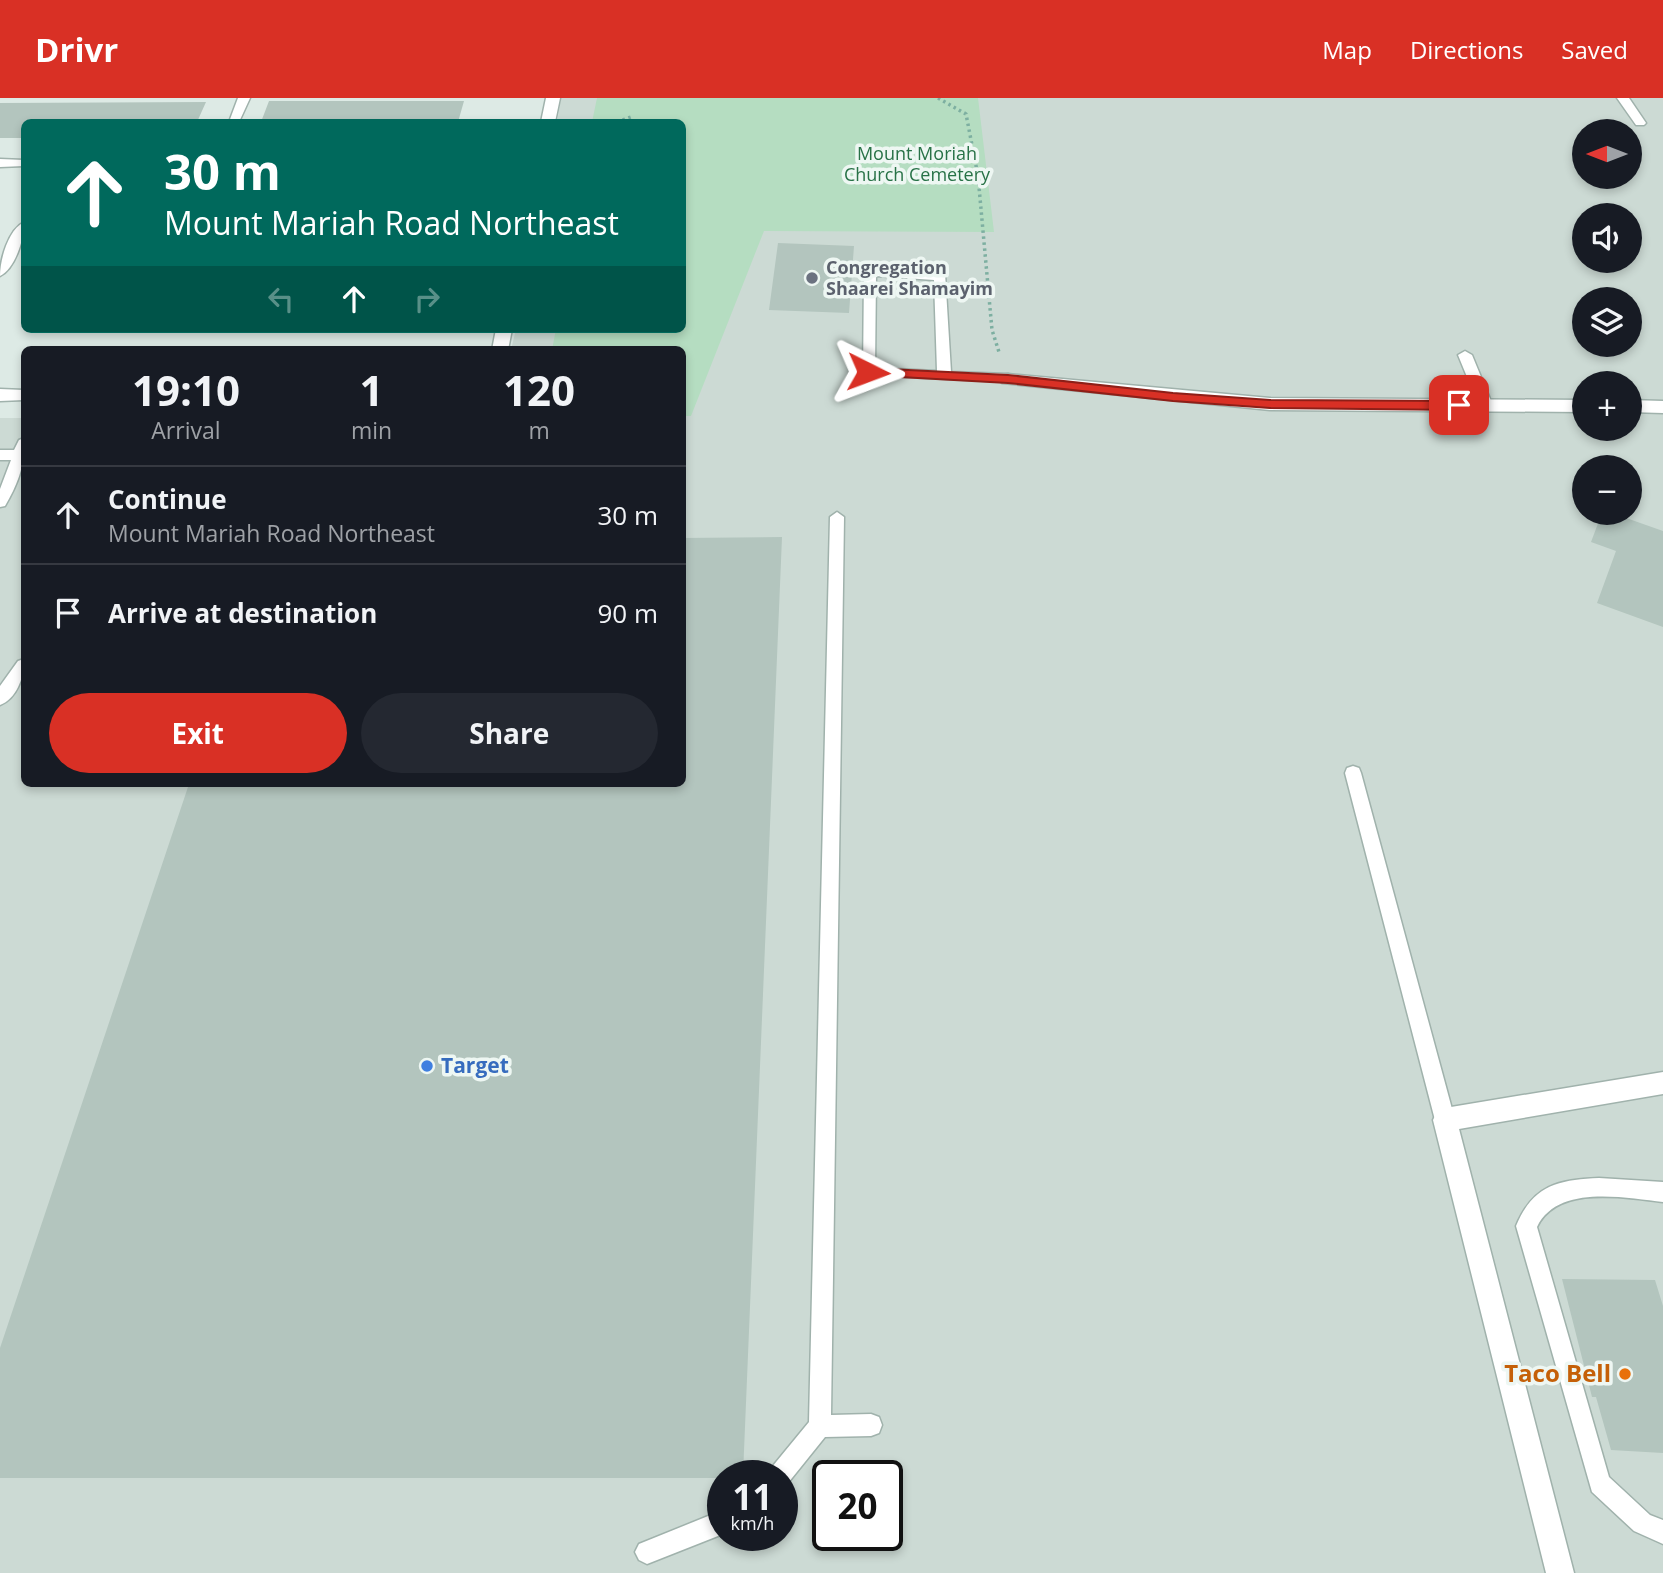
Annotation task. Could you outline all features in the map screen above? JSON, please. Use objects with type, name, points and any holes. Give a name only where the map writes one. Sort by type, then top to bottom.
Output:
[{"type":"street","points":[[549,119],[553,98]]},
{"type":"street","points":[[1008,379],[1173,397],[1270,404],[1572,406]]},
{"type":"street","points":[[0,395],[21,395]]},
{"type":"street","points":[[1642,406],[1663,407]]},
{"type":"street","points":[[1560,1573],[1445,1120],[1663,1083]]},
{"type":"lane","points":[[235,119],[244,98]]},
{"type":"lane","points":[[1623,98],[1637,119]]},
{"type":"lane","points":[[0,163],[21,163]]},
{"type":"lane","points":[[0,272],[21,232]]},
{"type":"lane","points":[[944,376],[940,276],[870,272],[868,372],[944,376],[1008,379]]},
{"type":"lane","points":[[1465,355],[1486,406]]},
{"type":"lane","points":[[0,455],[21,449]]},
{"type":"lane","points":[[0,502],[8,488],[21,449]]},
{"type":"lane","points":[[792,1460],[820,1426],[837,517]]},
{"type":"lane","points":[[0,699],[21,669]]},
{"type":"lane","points":[[1353,773],[1445,1120]]},
{"type":"lane","points":[[1663,1192],[1607,1187],[1562,1193],[1540,1203],[1526,1226],[1600,1484],[1642,1523],[1663,1532]]},
{"type":"lane","points":[[820,1426],[871,1425]]},
{"type":"lane","points":[[647,1552],[707,1528]]},
{"type":"path","points":[[939,98],[965,114],[978,176],[992,330],[1008,379]]},
{"type":"path","points":[[625,119],[631,117]]},
{"type":"shaded area","points":[[561,98],[1663,98],[1663,1573],[0,1573],[0,418],[21,418],[21,787],[686,787],[686,346],[512,346],[515,333],[686,333],[686,119],[558,119]]},
{"type":"green space","name":"Mount Moriah Church Cemetery","points":[[597,98],[978,98],[994,232],[764,231],[691,416],[686,416],[686,346],[553,346],[555,333],[686,333],[686,119],[593,119]]},
{"type":"building","points":[[269,101],[464,101],[459,119],[262,119]]},
{"type":"building","points":[[206,102],[198,119],[21,119],[21,138],[0,138],[0,103]]},
{"type":"building","name":"Congregation Shaarei Shamayim","points":[[778,243],[854,246],[849,313],[769,310]]},
{"type":"building","points":[[1642,524],[1663,531],[1663,627],[1597,603],[1616,551],[1591,542],[1597,525]]},
{"type":"building","name":"Target","points":[[782,537],[744,1460],[707,1460],[707,1478],[0,1478],[0,1348],[188,787],[686,787],[686,538]]},
{"type":"building","name":"Taco Bell","points":[[1562,1279],[1655,1280],[1663,1306],[1663,1453],[1611,1450],[1596,1397],[1592,1397]]},
{"type":"place","name":"Congregation Shaarei Shamayim","points":[[812,278]]},
{"type":"place","name":"Target","points":[[427,1066]]},
{"type":"place","name":"Taco Bell","points":[[1625,1374]]},
{"type":"route","points":[[868,372],[1008,379],[1173,397],[1270,404],[1459,405]]}]
